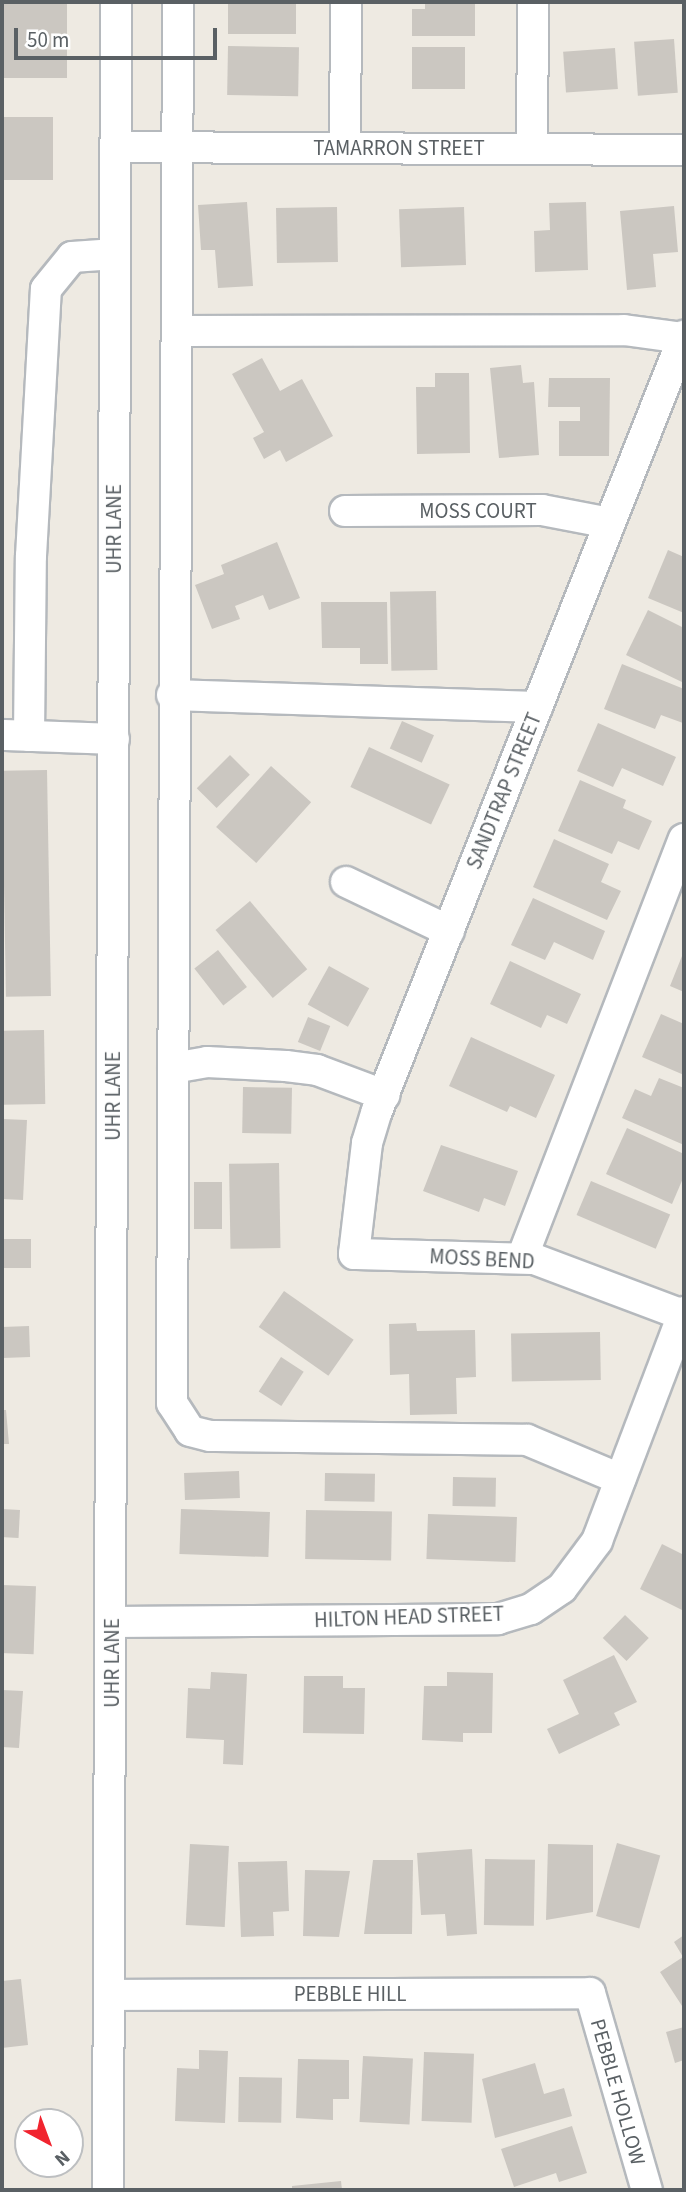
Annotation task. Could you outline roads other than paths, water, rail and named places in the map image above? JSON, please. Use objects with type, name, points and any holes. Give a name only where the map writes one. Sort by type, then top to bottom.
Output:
[{"type":"street","name":"UHR LANE","points":[[108,2190],[111,1995],[116,2]]},
{"type":"street","points":[[178,2],[179,147],[172,695],[172,1403],[190,1431],[527,1440],[620,1479]]},
{"type":"street","points":[[345,147],[346,2]]},
{"type":"street","points":[[532,149],[533,2]]},
{"type":"street","name":"TAMARRON STREET","points":[[115,147],[684,150]]},
{"type":"street","points":[[114,739],[15,735],[31,556],[46,289],[72,257],[115,254]]},
{"type":"street","points":[[177,331],[624,330],[684,337]]},
{"type":"street","name":"SANDTRAP STREET","points":[[354,1254],[367,1143],[384,1095],[684,337]]},
{"type":"street","name":"MOSS COURT","points":[[345,511],[542,510],[610,523]]},
{"type":"street","points":[[172,695],[537,707]]},
{"type":"street","points":[[522,1258],[684,839]]},
{"type":"street","points":[[345,882],[449,931]]},
{"type":"street","points":[[173,1068],[207,1062],[296,1068],[384,1095]]},
{"type":"street","name":"MOSS BEND","points":[[354,1254],[522,1258],[558,1265],[684,1314]]},
{"type":"street","name":"HILTON HEAD STREET","points":[[112,1622],[498,1619],[531,1609],[562,1588],[592,1551],[684,1314]]},
{"type":"street","name":"PEBBLE HILL","points":[[111,1995],[590,1993]]},
{"type":"street","name":"PEBBLE HOLLOW","points":[[590,1993],[647,2190]]}]
